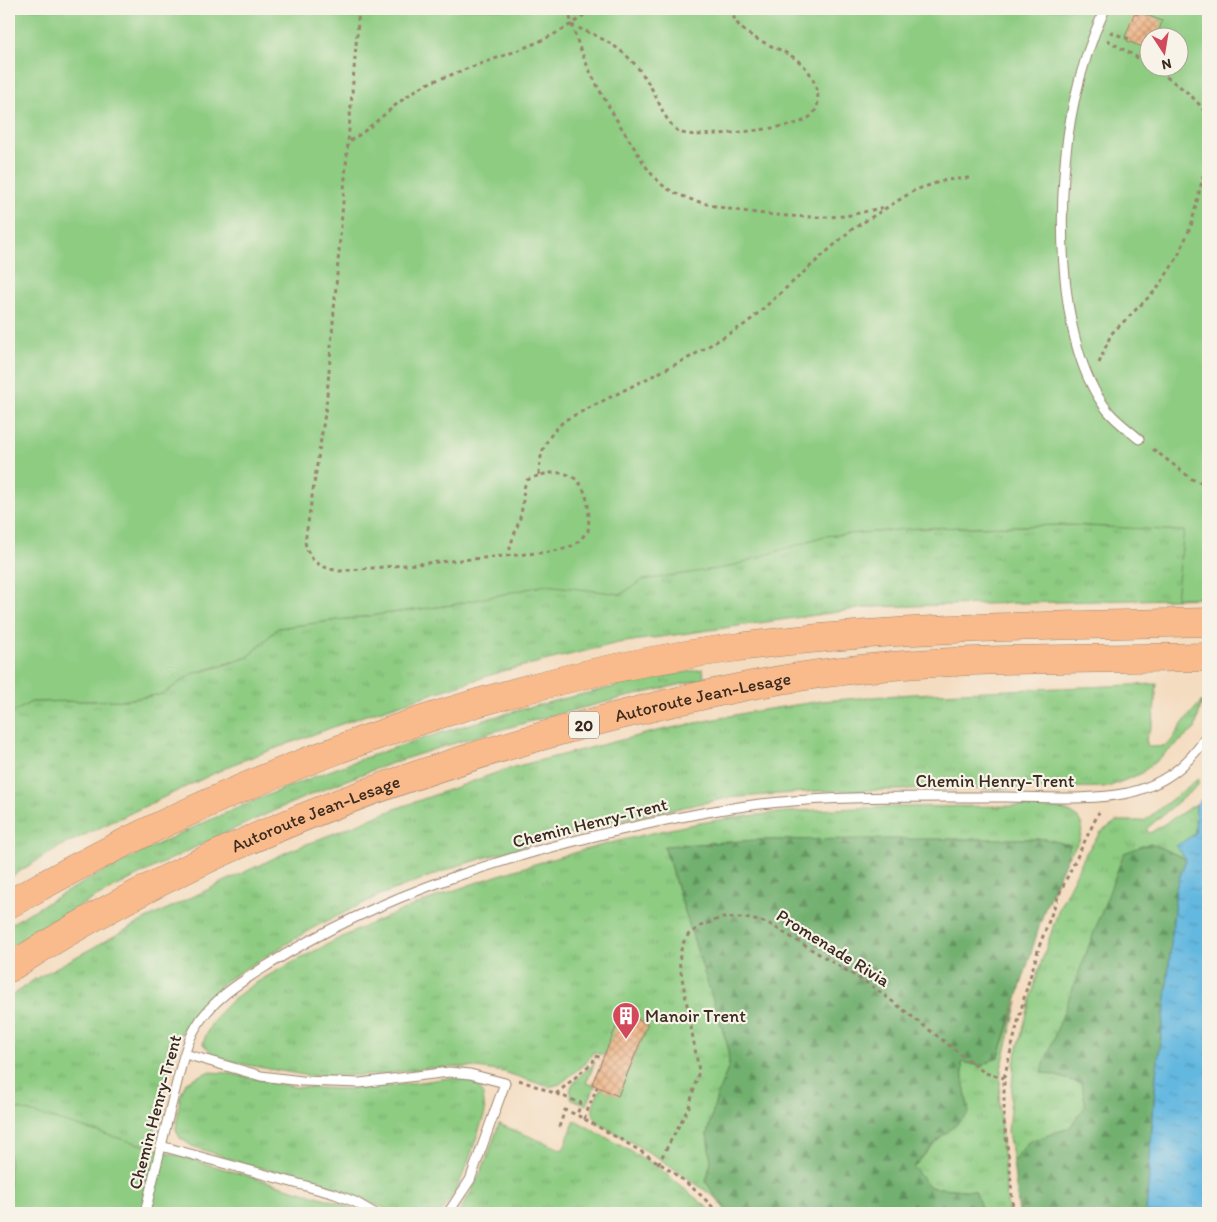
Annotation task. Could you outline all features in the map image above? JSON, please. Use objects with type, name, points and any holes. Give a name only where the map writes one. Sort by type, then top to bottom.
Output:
[{"type":"highway","points":[[9,904],[160,825],[303,762],[457,710],[589,674],[722,649],[869,633],[984,627],[1208,622]]},
{"type":"highway","name":"Autoroute Jean-Lesage","points":[[9,968],[152,886],[264,833],[387,784],[470,756],[569,728],[724,691],[846,671],[948,663],[1207,658]]},
{"type":"lane","points":[[1105,9],[1094,33],[1076,94],[1068,134],[1065,162],[1063,233],[1066,292],[1079,350],[1091,382],[1108,411],[1139,439]]},
{"type":"lane","name":"Chemin Henry-Trent","points":[[145,1213],[185,1054],[196,1027],[211,1007],[241,982],[304,942],[370,910],[519,856],[601,834],[673,819],[791,801],[951,796],[1099,796],[1129,792],[1156,783],[1180,768],[1196,753],[1208,734]]},
{"type":"lane","points":[[185,1054],[262,1076],[302,1081],[360,1083],[449,1072],[470,1074],[505,1083],[470,1180],[448,1213]]},
{"type":"lane","points":[[161,1146],[335,1194],[355,1202],[374,1213]]},
{"type":"path","points":[[359,9],[350,141],[326,407],[305,542],[308,554],[321,567],[339,571],[509,556],[568,548],[578,542],[588,531],[586,498],[576,478],[570,474],[539,475],[527,480],[523,488],[520,523],[512,541],[509,556]]},
{"type":"path","points":[[568,9],[571,25],[583,57],[609,109],[652,174],[665,188],[715,206],[772,215],[844,216],[888,207]]},
{"type":"path","points":[[350,141],[364,133],[385,112],[423,86],[527,46],[571,25],[591,9]]},
{"type":"path","points":[[571,25],[606,39],[634,62],[653,91],[668,122],[679,133],[697,137],[706,136],[793,125],[812,117],[817,109],[817,93],[813,80],[804,66],[789,54],[747,32],[736,22],[730,9]]},
{"type":"path","points":[[1143,13],[1144,9]]},
{"type":"path","points":[[1094,33],[1140,59]]},
{"type":"path","points":[[1166,78],[1205,112],[1208,120]]},
{"type":"path","points":[[1091,382],[1111,334],[1157,289],[1177,258],[1191,226],[1208,156]]},
{"type":"path","points":[[539,475],[540,455],[551,434],[565,420],[692,356],[747,323],[851,230],[888,207],[928,185],[968,178]]},
{"type":"path","points":[[1153,449],[1192,480],[1208,486]]},
{"type":"path","points":[[1013,1213],[1004,1121],[1004,1078],[1025,994],[1040,944],[1060,892],[1098,816],[1099,796]]},
{"type":"path","name":"Promenade Rivia","points":[[658,1164],[689,1107],[699,1072],[679,961],[682,945],[688,935],[701,926],[721,918],[745,918],[768,922],[875,988],[986,1073],[1004,1078]]},
{"type":"path","points":[[556,1094],[593,1062],[595,1056],[603,1058]]},
{"type":"path","points":[[505,1083],[509,1076],[581,1103],[577,1115]]},
{"type":"path","points":[[584,1119],[597,1087]]},
{"type":"path","points":[[559,1127],[565,1110],[577,1115],[658,1164],[701,1194],[718,1213]]},
{"type":"green space","points":[[9,9],[1208,9],[1208,598],[1176,598],[1184,531],[1068,525],[920,528],[824,536],[729,567],[643,580],[621,594],[546,585],[451,605],[278,628],[248,657],[192,674],[163,694],[125,700],[31,702],[9,715]]},
{"type":"green space","points":[[1175,475],[1208,598],[872,607],[618,643],[503,671],[363,716],[236,763],[59,847],[9,878],[9,715],[31,702],[125,700],[163,694],[192,674],[248,657],[278,628],[451,605],[779,531],[1068,525],[1108,527]]},
{"type":"green space","points":[[703,669],[704,679],[514,726],[401,760],[329,787],[236,828],[135,877],[59,917],[9,947],[9,925],[90,879],[173,837],[257,799],[344,766],[432,736],[521,710],[612,687]]},
{"type":"green space","points":[[1157,684],[1153,722],[1146,739],[1148,747],[1162,746],[1169,743],[1202,701],[1195,729],[1140,774],[1108,787],[819,791],[727,798],[631,818],[531,844],[457,866],[380,895],[313,928],[225,981],[199,1008],[175,1042],[142,1183],[9,1213],[9,998],[35,979],[146,919],[289,851],[395,809],[510,768],[657,731],[750,712],[821,701],[912,694]]},
{"type":"green space","points":[[1198,779],[1198,785],[1146,829],[1150,833],[1196,804],[1195,834],[1186,859],[1150,843],[1042,1072],[1081,1083],[1086,1106],[1069,1128],[1028,1142],[1013,1162],[1008,1132],[1014,1063],[1038,972],[1060,906],[1086,853],[1101,832],[1117,821],[1144,821]]},
{"type":"green space","points":[[1022,806],[1063,810],[1079,819],[1082,827],[1080,838],[1067,858],[1070,845],[1045,839],[758,840],[664,846],[728,1047],[729,1066],[718,1093],[707,1134],[711,1161],[706,1182],[719,1200],[657,1157],[598,1123],[595,1118],[593,1106],[601,1088],[618,1095],[648,1024],[623,1013],[604,1055],[593,1052],[587,1062],[560,1084],[549,1087],[504,1072],[470,1067],[427,1068],[374,1075],[309,1076],[247,1065],[216,1057],[203,1044],[209,1028],[231,1001],[245,990],[277,971],[340,938],[408,908],[477,882],[548,860],[665,830],[707,822],[782,812],[851,808]]},
{"type":"green space","points":[[1045,839],[1070,845],[1067,858],[1045,908],[999,1056],[982,1066],[962,1062],[969,1113],[935,1143],[913,1167],[930,1187],[975,1191],[983,1213],[727,1213],[706,1182],[711,1161],[707,1134],[718,1093],[729,1066],[728,1047],[664,846],[758,840]]},
{"type":"green space","points":[[1150,843],[1186,859],[1176,888],[1166,999],[1156,1075],[1146,1213],[1019,1213],[1013,1162],[1028,1142],[1069,1128],[1086,1106],[1081,1083],[1041,1072],[1124,853]]},
{"type":"green space","points":[[1018,1001],[1001,1069],[999,1103],[1008,1213],[983,1213],[975,1191],[930,1187],[913,1168],[935,1143],[969,1113],[962,1062],[982,1066],[999,1056]]},
{"type":"green space","points":[[595,1063],[586,1083],[595,1086],[587,1105],[572,1099],[570,1094],[571,1088],[581,1074]]},
{"type":"green space","points":[[208,1072],[227,1073],[295,1087],[343,1089],[383,1087],[449,1078],[466,1079],[479,1087],[483,1094],[485,1113],[466,1168],[454,1194],[440,1213],[396,1213],[329,1185],[245,1164],[192,1146],[180,1138],[176,1129],[180,1097],[186,1082]]},
{"type":"green space","points":[[9,1106],[337,1202],[361,1213],[9,1213]]},
{"type":"green space","points":[[575,1120],[655,1165],[714,1213],[458,1213],[476,1181],[499,1124],[563,1150]]},
{"type":"water","points":[[1208,794],[1208,1213],[1146,1213],[1156,1075],[1166,999],[1176,888],[1186,859],[1176,846],[1195,834],[1196,804]]},
{"type":"building","points":[[1139,12],[1162,21],[1160,28],[1140,28],[1140,46],[1127,41],[1128,39],[1125,37],[1134,14],[1138,15]]},
{"type":"building","name":"Manoir Trent","points":[[622,1013],[648,1024],[618,1096],[592,1084]]},
{"type":"place","name":"Manoir Trent","points":[[626,1040]]}]
